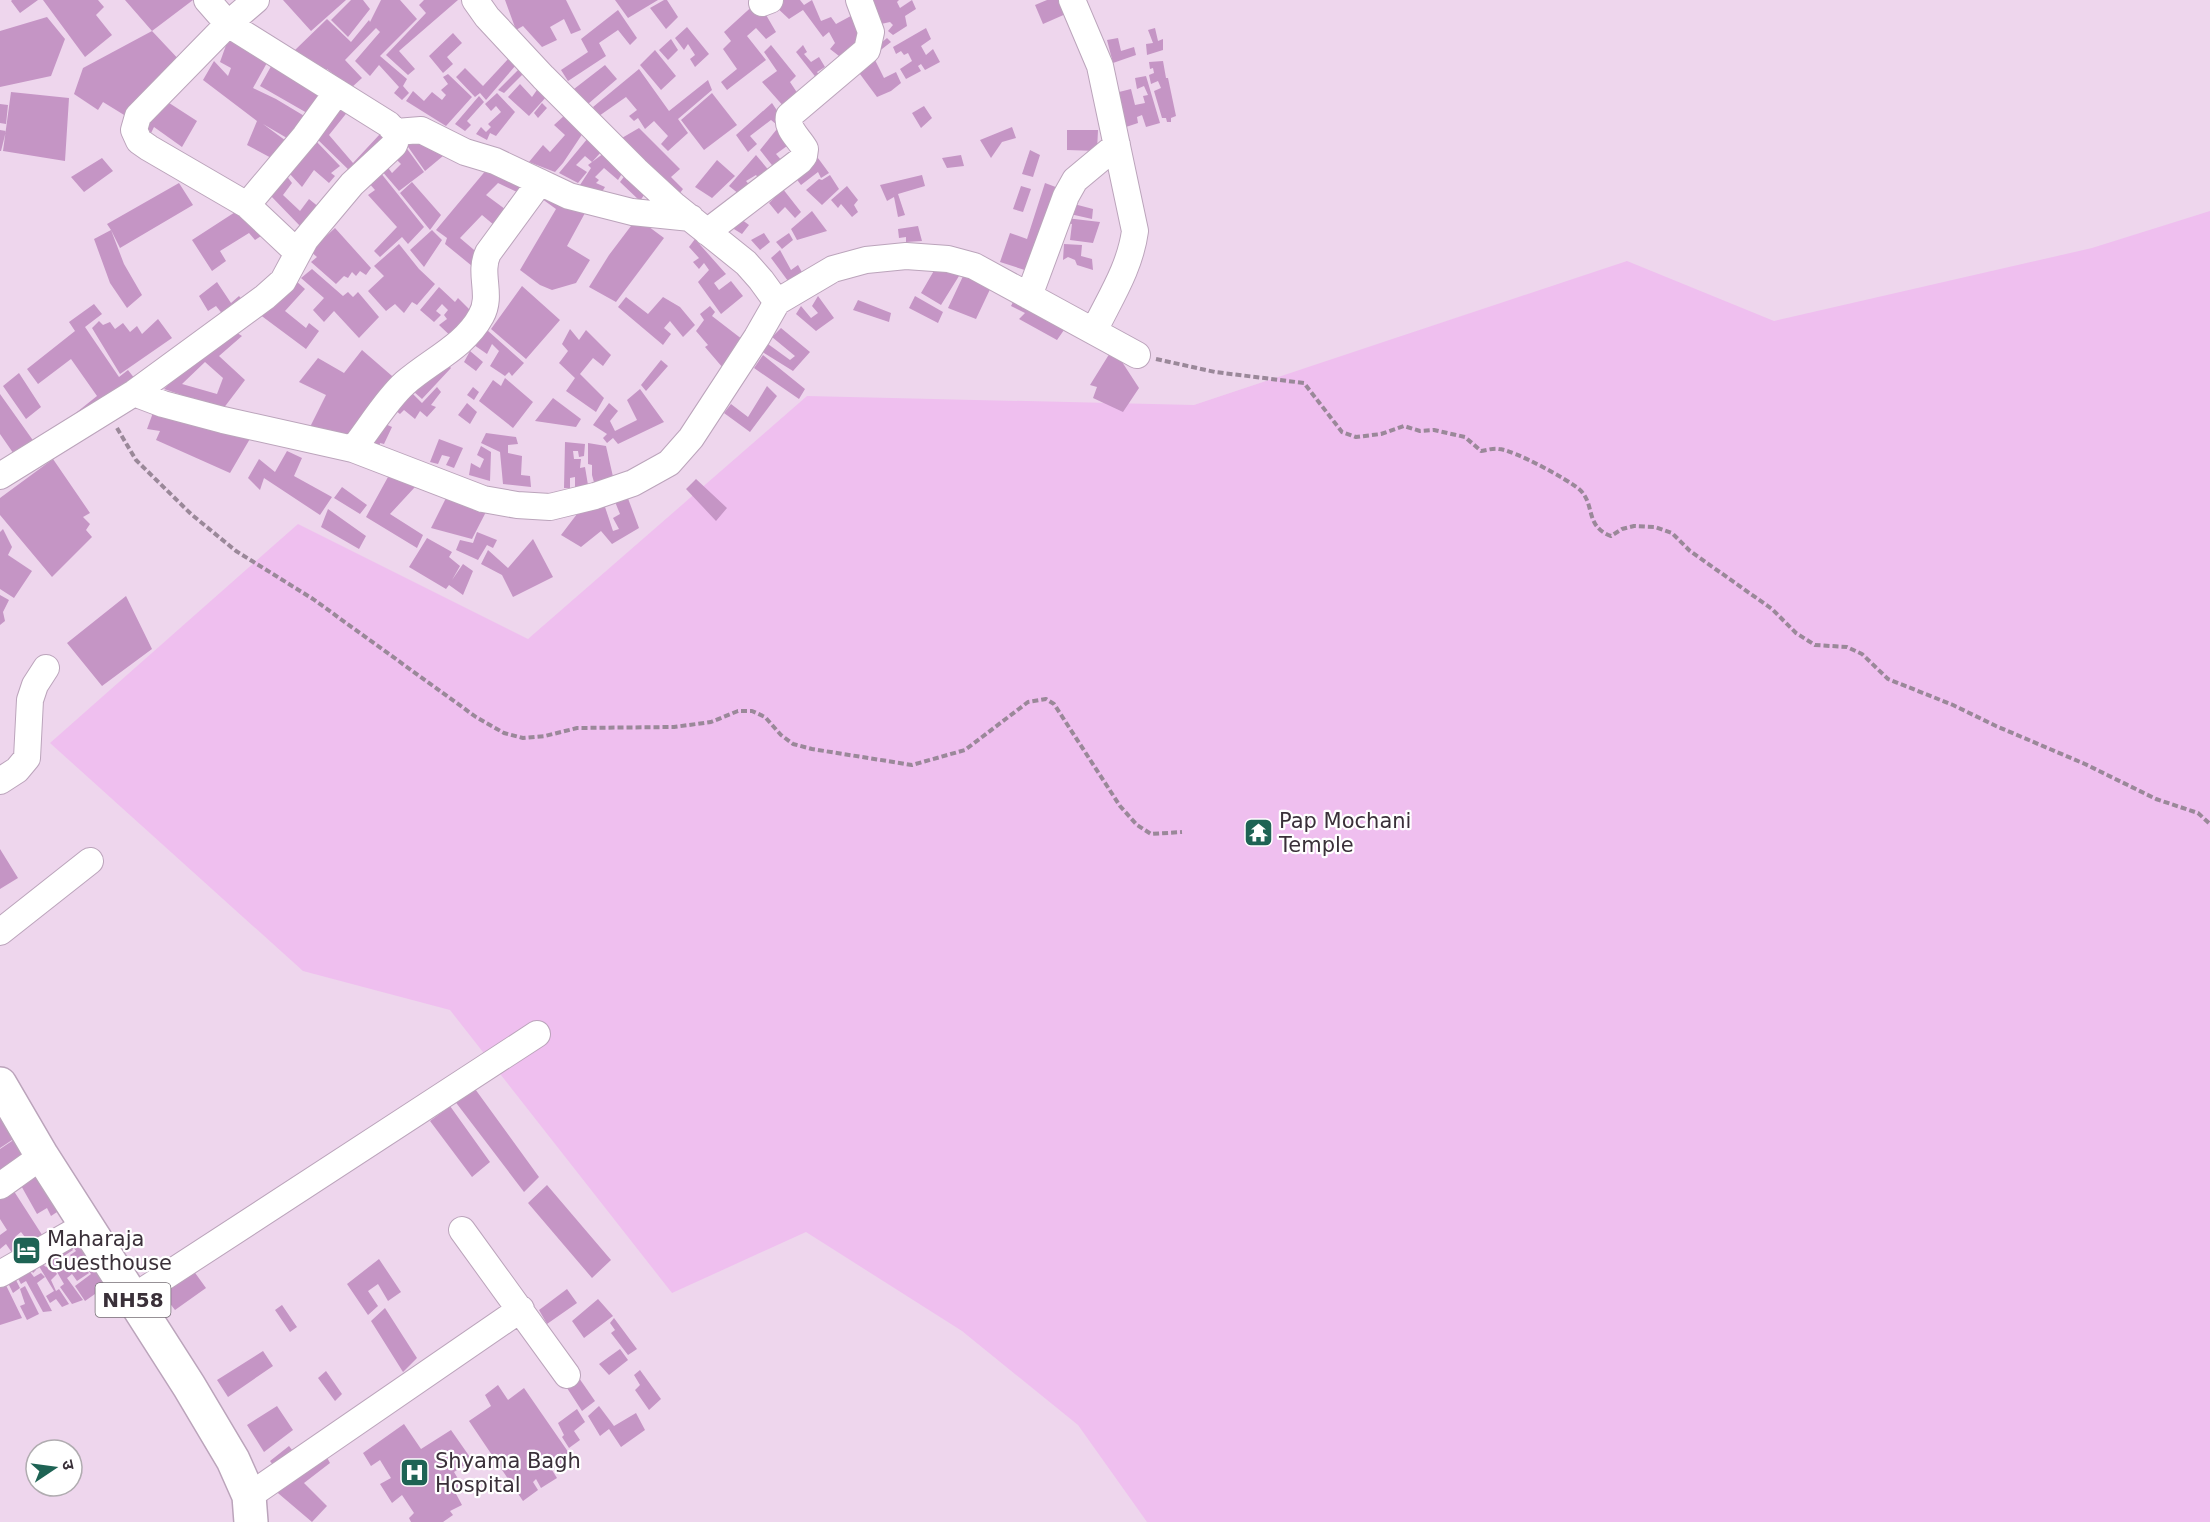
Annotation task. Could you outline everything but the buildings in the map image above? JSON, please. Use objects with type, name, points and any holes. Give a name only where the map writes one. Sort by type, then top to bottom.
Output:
[{"type":"highway","name":"NH58","points":[[2,1094],[233,1460],[252,1515]]},
{"type":"street","points":[[0,476],[134,393],[265,297],[283,281],[305,240],[352,184],[394,145],[397,139],[396,132],[388,124],[228,24],[207,0]]},
{"type":"street","points":[[256,0],[228,24],[138,116],[134,130],[139,141],[149,148],[247,205],[298,253]]},
{"type":"street","points":[[475,0],[487,17],[543,77],[636,170],[746,263],[777,302]]},
{"type":"street","points":[[396,132],[421,130],[465,152],[495,161],[569,196],[632,212],[699,225],[800,161],[804,156],[805,149],[787,122],[789,116],[867,50],[871,32],[859,0]]},
{"type":"street","points":[[1072,0],[1100,66],[1135,231],[1132,251],[1124,273],[1094,331]]},
{"type":"street","points":[[247,205],[305,136],[337,92]]},
{"type":"street","points":[[1029,296],[1066,196],[1075,180],[1117,145]]},
{"type":"street","points":[[353,449],[404,384],[467,336],[480,318],[487,302],[483,262],[540,183]]},
{"type":"street","points":[[134,393],[163,404],[213,417],[353,449],[483,499],[517,505],[550,507],[595,496],[633,483],[669,464],[691,438],[757,337],[777,302],[833,269],[866,260],[906,256],[948,259],[974,266],[1137,355]]},
{"type":"street","points":[[0,781],[17,770],[27,758],[30,700],[35,685],[46,668]]},
{"type":"street","points":[[0,932],[90,861]]},
{"type":"street","points":[[132,1298],[537,1034]]},
{"type":"street","points":[[0,1186],[42,1156]]},
{"type":"street","points":[[0,1274],[86,1224]]},
{"type":"street","points":[[462,1230],[567,1375]]},
{"type":"street","points":[[252,1515],[521,1309]]},
{"type":"path","points":[[1137,355],[1215,372],[1304,383],[1341,432],[1356,436],[1381,434],[1404,426],[1420,430],[1434,430],[1465,436],[1481,451],[1498,449],[1535,463],[1579,489],[1588,504],[1592,520],[1600,532],[1611,536],[1622,529],[1634,526],[1655,527],[1672,533],[1690,551],[1772,609],[1796,633],[1815,645],[1847,647],[1862,654],[1888,680],[1953,705],[2085,764],[2156,799],[2198,813],[2210,824]]},
{"type":"path","points":[[106,410],[136,460],[191,514],[236,551],[313,598],[476,717],[504,733],[523,738],[577,729],[674,727],[711,722],[738,711],[752,711],[765,717],[781,735],[793,744],[912,765],[965,750],[1028,702],[1046,699],[1054,704],[1120,806],[1137,825],[1151,834],[1182,832]]},
{"type":"shaded area","points":[[2210,211],[2210,1522],[1147,1522],[1078,1425],[962,1331],[806,1232],[672,1293],[450,1010],[303,971],[50,743],[298,524],[528,639],[807,396],[1194,405],[1627,261],[1774,321],[2092,248]]},
{"type":"place","name":"Pap Mochani Temple","points":[[1258,833]]},
{"type":"place","name":"Maharaja Guesthouse","points":[[26,1251]]},
{"type":"place","name":"Shyama Bagh Hospital","points":[[414,1473]]}]
